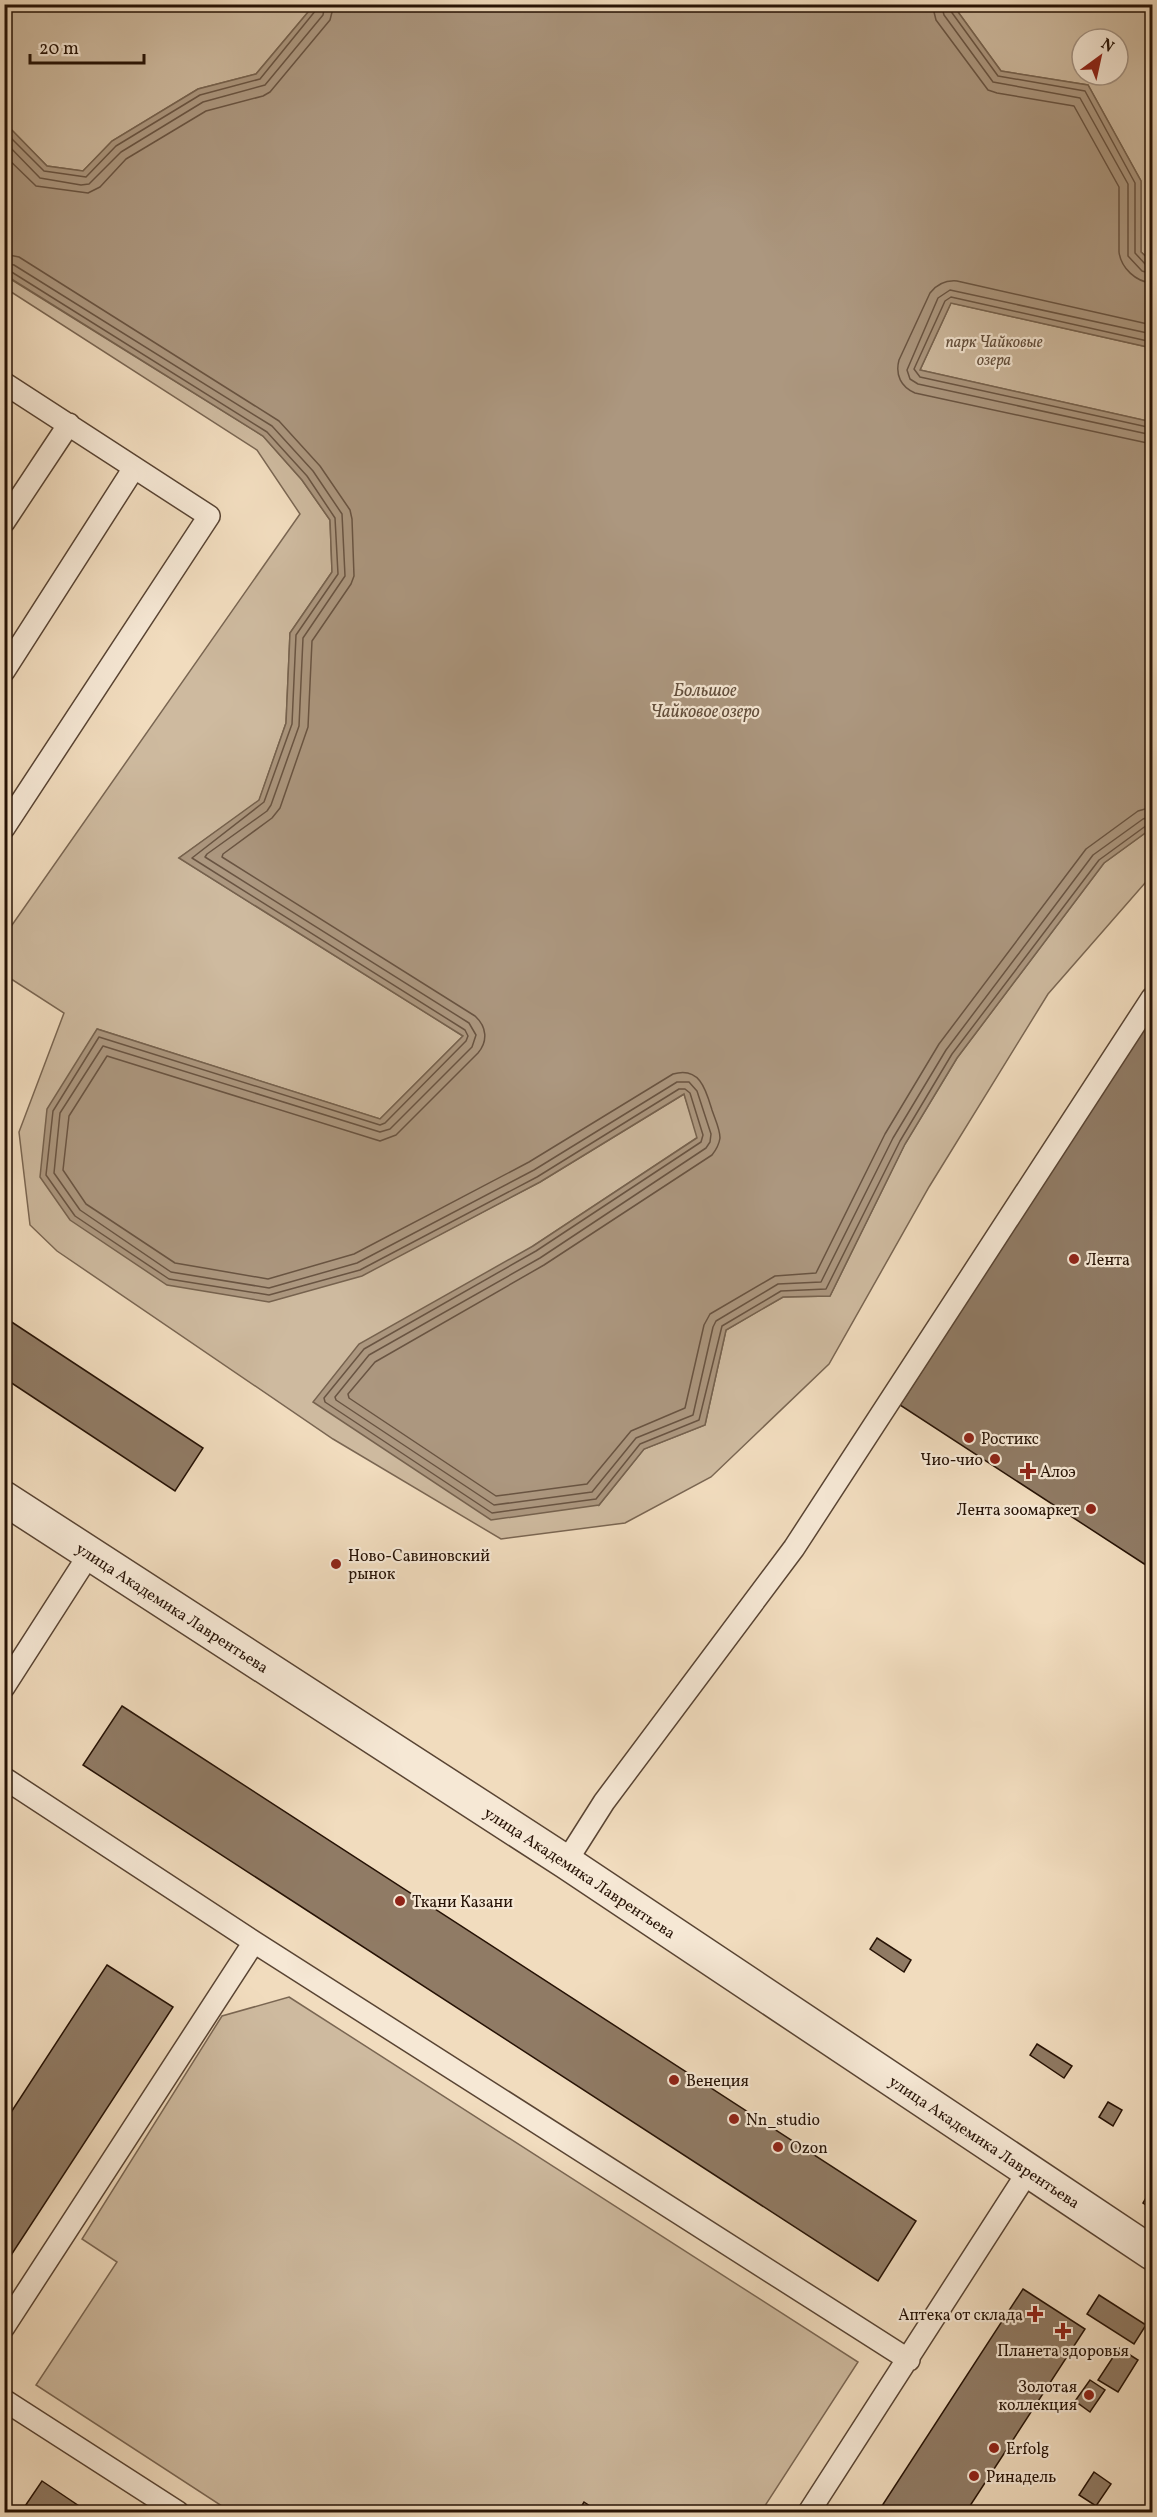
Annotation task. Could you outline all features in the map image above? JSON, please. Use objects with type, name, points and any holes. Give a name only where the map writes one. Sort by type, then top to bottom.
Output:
[{"type":"street","name":"улица Академика Лаврентьева","points":[[4,1498],[566,1862],[1152,2253]]},
{"type":"lane","points":[[4,383],[209,516],[4,828]]},
{"type":"lane","points":[[4,522],[69,424]]},
{"type":"lane","points":[[4,671],[134,468]]},
{"type":"lane","points":[[566,1862],[604,1802],[794,1548],[1152,998]]},
{"type":"lane","points":[[4,1688],[90,1553]]},
{"type":"lane","points":[[4,1778],[254,1942],[909,2360]]},
{"type":"lane","points":[[4,2326],[254,1942]]},
{"type":"lane","points":[[809,2512],[909,2360],[1029,2170]]},
{"type":"lane","points":[[4,2400],[178,2512]]},
{"type":"green space","points":[[5,5],[314,5],[256,74],[198,89],[112,141],[83,171],[47,166],[5,123]]},
{"type":"green space","points":[[953,5],[1152,5],[1152,262],[1141,252],[1141,181],[1089,87],[1130,87],[1130,27],[1070,27],[1070,82],[1001,71]]},
{"type":"green space","points":[[4,275],[263,436],[302,480],[330,520],[332,572],[290,633],[286,723],[259,801],[179,858],[463,1036],[380,1119],[97,1029],[362,1275],[540,1182],[684,1094],[698,1137],[533,1246],[599,1505],[644,1449],[705,1425],[726,1330],[783,1297],[830,1296],[905,1144],[957,1058],[1104,863],[1152,828],[1152,875],[1048,994],[929,1187],[829,1364],[711,1477],[625,1523],[501,1539],[333,1439],[57,1251],[30,1225],[19,1132],[64,1013],[5,975],[5,935],[300,514],[257,450],[5,288]]},
{"type":"green space","name":"парк Чайковые озера","points":[[951,303],[1152,348],[1152,422],[920,370]]},
{"type":"green space","points":[[289,1997],[858,2362],[761,2512],[231,2512],[36,2385],[117,2262],[82,2239],[222,2016]]},
{"type":"water","name":"Большое Чайковое озеро","points":[[314,5],[953,5],[1001,71],[1070,82],[1070,87],[1089,87],[1141,181],[1141,252],[1152,262],[1152,348],[951,303],[920,370],[1152,422],[1152,828],[1104,863],[957,1058],[905,1144],[830,1296],[783,1297],[726,1330],[705,1425],[644,1449],[599,1505],[491,1520],[313,1402],[359,1344],[533,1246],[697,1138],[684,1094],[540,1182],[362,1276],[269,1302],[167,1285],[70,1220],[40,1177],[47,1109],[97,1029],[380,1119],[463,1036],[179,858],[259,800],[286,723],[290,633],[332,572],[330,520],[302,480],[263,436],[5,275],[5,123],[47,166],[83,171],[112,141],[198,89],[256,74]]},
{"type":"building","name":"Лента","points":[[1149,1020],[1152,1022],[1152,1569],[900,1405]]},
{"type":"building","points":[[4,1317],[203,1448],[175,1491],[4,1378]]},
{"type":"building","points":[[122,1706],[916,2221],[878,2281],[83,1765]]},
{"type":"building","points":[[877,1938],[911,1960],[904,1972],[870,1949]]},
{"type":"building","points":[[107,1965],[173,2007],[4,2266],[4,2123]]},
{"type":"building","points":[[1037,2044],[1072,2066],[1064,2078],[1030,2055]]},
{"type":"building","points":[[1108,2102],[1122,2110],[1113,2126],[1099,2117]]},
{"type":"building","points":[[1152,2188],[1152,2209],[1143,2203]]},
{"type":"building","points":[[1023,2289],[1085,2329],[966,2512],[878,2512]]},
{"type":"building","points":[[1099,2295],[1146,2325],[1134,2344],[1087,2314]]},
{"type":"building","points":[[1119,2348],[1138,2360],[1118,2392],[1098,2380]]},
{"type":"building","points":[[1090,2380],[1105,2390],[1090,2412],[1075,2401]]},
{"type":"building","points":[[1094,2472],[1111,2484],[1096,2506],[1079,2495]]},
{"type":"building","points":[[42,2481],[88,2512],[21,2512]]},
{"type":"building","points":[[584,2502],[599,2512],[578,2512]]},
{"type":"place","name":"Лента","points":[[1074,1259]]},
{"type":"place","name":"Ростикс","points":[[969,1438]]},
{"type":"place","name":"Чио-чио","points":[[995,1459]]},
{"type":"place","name":"Алоэ","points":[[1028,1471]]},
{"type":"place","name":"Лента зоомаркет","points":[[1091,1509]]},
{"type":"place","name":"Ново-Савиновский рынок","points":[[336,1564]]},
{"type":"place","name":"Ткани Казани","points":[[400,1901]]},
{"type":"place","name":"Венеция","points":[[674,2080]]},
{"type":"place","name":"Nn_studio","points":[[734,2119]]},
{"type":"place","name":"Ozon","points":[[778,2147]]},
{"type":"place","name":"Аптека от склада","points":[[1035,2314]]},
{"type":"place","name":"Планета здоровья","points":[[1063,2331]]},
{"type":"place","name":"Золотая коллекция","points":[[1089,2395]]},
{"type":"place","name":"Erfolg","points":[[994,2448]]},
{"type":"place","name":"Ринадель","points":[[974,2476]]}]
